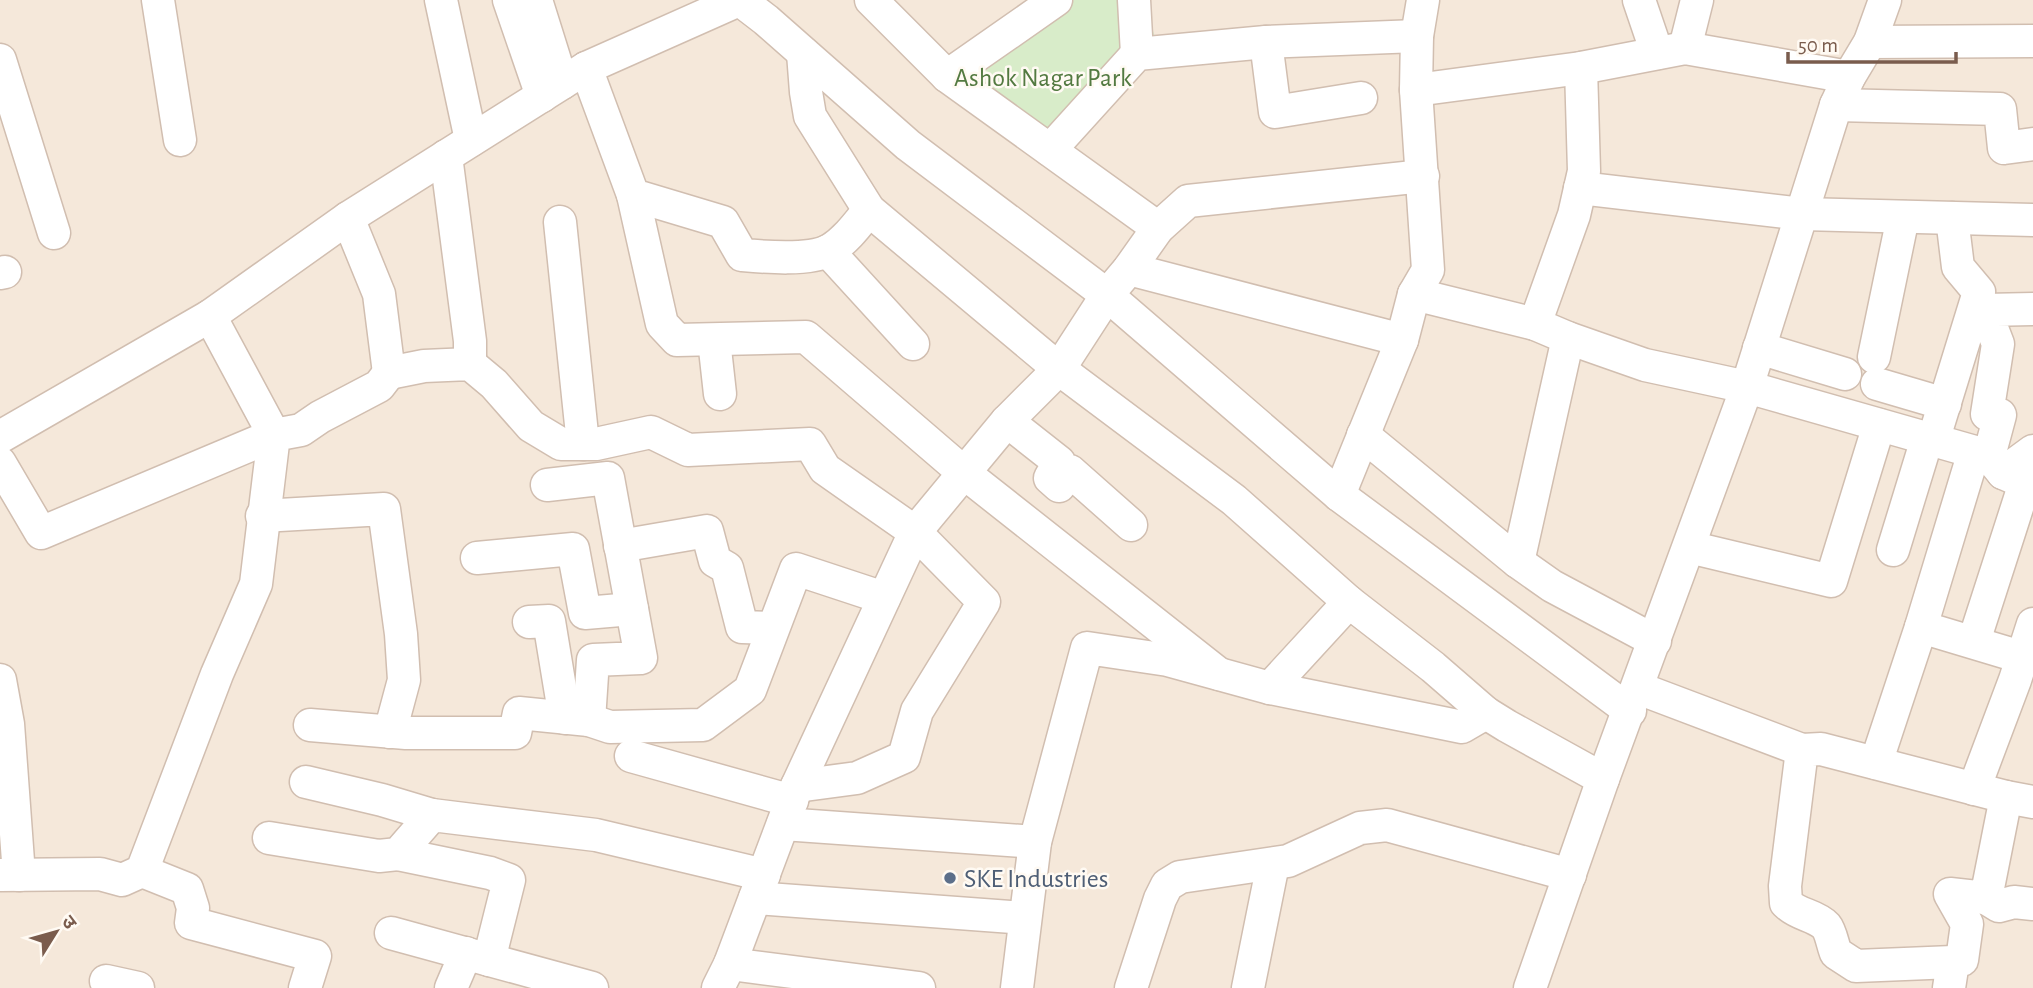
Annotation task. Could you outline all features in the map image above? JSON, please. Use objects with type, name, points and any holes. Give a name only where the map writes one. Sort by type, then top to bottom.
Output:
[{"type":"street","points":[[158,0],[180,140]]},
{"type":"street","points":[[441,0],[458,148],[470,364]]},
{"type":"street","points":[[509,0],[633,195],[662,324],[677,340],[806,337],[963,472],[1219,674]]},
{"type":"street","points":[[536,0],[563,82]]},
{"type":"street","points":[[0,438],[210,316],[348,218],[563,82],[739,0],[908,145],[1107,295],[1339,495],[1634,700],[1802,750],[1821,748],[2020,800],[1986,898]]},
{"type":"street","points":[[872,0],[947,76],[1158,228]]},
{"type":"street","points":[[947,76],[1056,0]]},
{"type":"street","points":[[1134,0],[1137,54]]},
{"type":"street","points":[[1339,495],[1402,340],[1414,294],[1428,270],[1416,90],[1417,36],[1424,0]]},
{"type":"street","points":[[1639,0],[1671,51]]},
{"type":"street","points":[[1671,51],[1697,0]]},
{"type":"street","points":[[1530,988],[1603,779],[1747,387],[1842,91],[1870,42],[1879,2]]},
{"type":"street","points":[[1050,150],[1137,54],[1266,42],[1417,36]]},
{"type":"street","points":[[1870,42],[2033,41]]},
{"type":"street","points":[[1266,42],[1275,112],[1361,98]]},
{"type":"street","points":[[1416,90],[1581,68],[1671,51],[1842,91],[2000,109],[2004,148],[2033,144]]},
{"type":"street","points":[[803,53],[810,117],[869,211],[1059,369],[1234,500],[1349,602],[1433,667],[1486,713],[1603,779]]},
{"type":"street","points":[[1535,324],[1574,215],[1584,170],[1581,68]]},
{"type":"street","points":[[3,77],[54,233]]},
{"type":"street","points":[[919,988],[724,976],[791,804],[915,532],[1007,421],[1059,369],[1107,295],[1158,228],[1188,201],[1423,176]]},
{"type":"street","points":[[1580,188],[1802,214],[2033,220]]},
{"type":"street","points":[[633,195],[723,222],[742,255],[773,258],[828,251],[847,236],[869,211]]},
{"type":"street","points":[[1903,216],[1876,370],[1945,404]]},
{"type":"street","points":[[348,218],[379,294],[390,373]]},
{"type":"street","points":[[1893,550],[1945,404],[1979,292],[1958,267],[1952,218]]},
{"type":"street","points":[[560,222],[583,444]]},
{"type":"street","points":[[828,251],[913,344]]},
{"type":"street","points":[[1129,269],[1402,340]]},
{"type":"street","points":[[1414,294],[1535,324],[1645,365],[1747,387],[1930,440],[2005,470]]},
{"type":"street","points":[[1974,641],[2005,470],[2000,415],[1987,414],[1998,344],[1984,310],[2033,309]]},
{"type":"street","points":[[142,871],[217,674],[256,584],[262,516],[274,435],[210,316]]},
{"type":"street","points":[[1518,562],[1569,338]]},
{"type":"street","points":[[714,340],[720,394]]},
{"type":"street","points":[[1759,348],[1845,374]]},
{"type":"street","points":[[0,463],[41,533],[274,435],[301,430],[379,386],[390,373],[424,366],[470,364],[494,384],[531,426],[561,444],[596,444],[651,432],[688,450],[810,444],[825,469],[915,532],[984,601],[917,711],[904,757],[791,804]]},
{"type":"street","points":[[1007,421],[1059,461],[1050,478],[1059,486],[1070,471],[1131,525]]},
{"type":"street","points":[[1689,547],[1831,581],[1879,425]]},
{"type":"street","points":[[1363,435],[1518,562],[1552,586],[1655,641]]},
{"type":"street","points":[[1876,763],[1921,627],[2005,470],[2033,451]]},
{"type":"street","points":[[547,485],[608,478],[641,658],[593,660],[577,719]]},
{"type":"street","points":[[262,516],[384,509],[401,634],[404,680],[390,732]]},
{"type":"street","points":[[620,546],[707,531],[715,561],[727,568],[742,627],[772,628]]},
{"type":"street","points":[[477,558],[573,550],[585,613],[632,608]]},
{"type":"street","points":[[310,725],[390,732],[515,733],[519,713],[577,719],[610,727],[703,725],[750,690],[796,569],[884,598]]},
{"type":"street","points":[[1270,688],[1349,602]]},
{"type":"street","points":[[529,622],[549,621],[577,719]]},
{"type":"street","points":[[1974,789],[2023,674],[2033,624]]},
{"type":"street","points":[[1921,627],[1974,641],[2023,674]]},
{"type":"street","points":[[1017,988],[1034,842],[1087,648],[1168,660],[1270,688],[1462,727],[1486,713]]},
{"type":"street","points":[[0,680],[8,724],[9,875],[100,874],[122,880],[142,871],[187,888],[193,908],[191,923],[314,956],[305,988]]},
{"type":"street","points":[[1802,750],[1785,886],[1786,903],[1796,913],[1807,914],[1827,927],[1836,953],[1856,966],[1951,975],[1962,960],[1967,925],[1950,894],[1986,898],[1998,906],[2014,902],[2033,904]]},
{"type":"street","points":[[631,756],[791,804],[1034,842]]},
{"type":"street","points":[[306,782],[432,815],[596,835],[760,886],[1024,918]]},
{"type":"street","points":[[398,854],[432,815]]},
{"type":"street","points":[[1131,988],[1167,885],[1180,877],[1195,873],[1288,861],[1360,828],[1387,825],[1570,875]]},
{"type":"street","points":[[269,838],[379,856],[398,854],[490,873],[509,880],[477,956],[451,988]]},
{"type":"street","points":[[1248,988],[1273,864]]},
{"type":"street","points":[[391,933],[592,988]]},
{"type":"street","points":[[106,981],[138,988]]},
{"type":"shaded area","points":[[0,0],[2033,0],[2033,988],[0,988]]},
{"type":"green space","name":"Ashok Nagar Park","points":[[1074,0],[1144,0],[1156,41],[1050,141],[964,75]]},
{"type":"place","name":"SKE Industries","points":[[950,878]]}]
